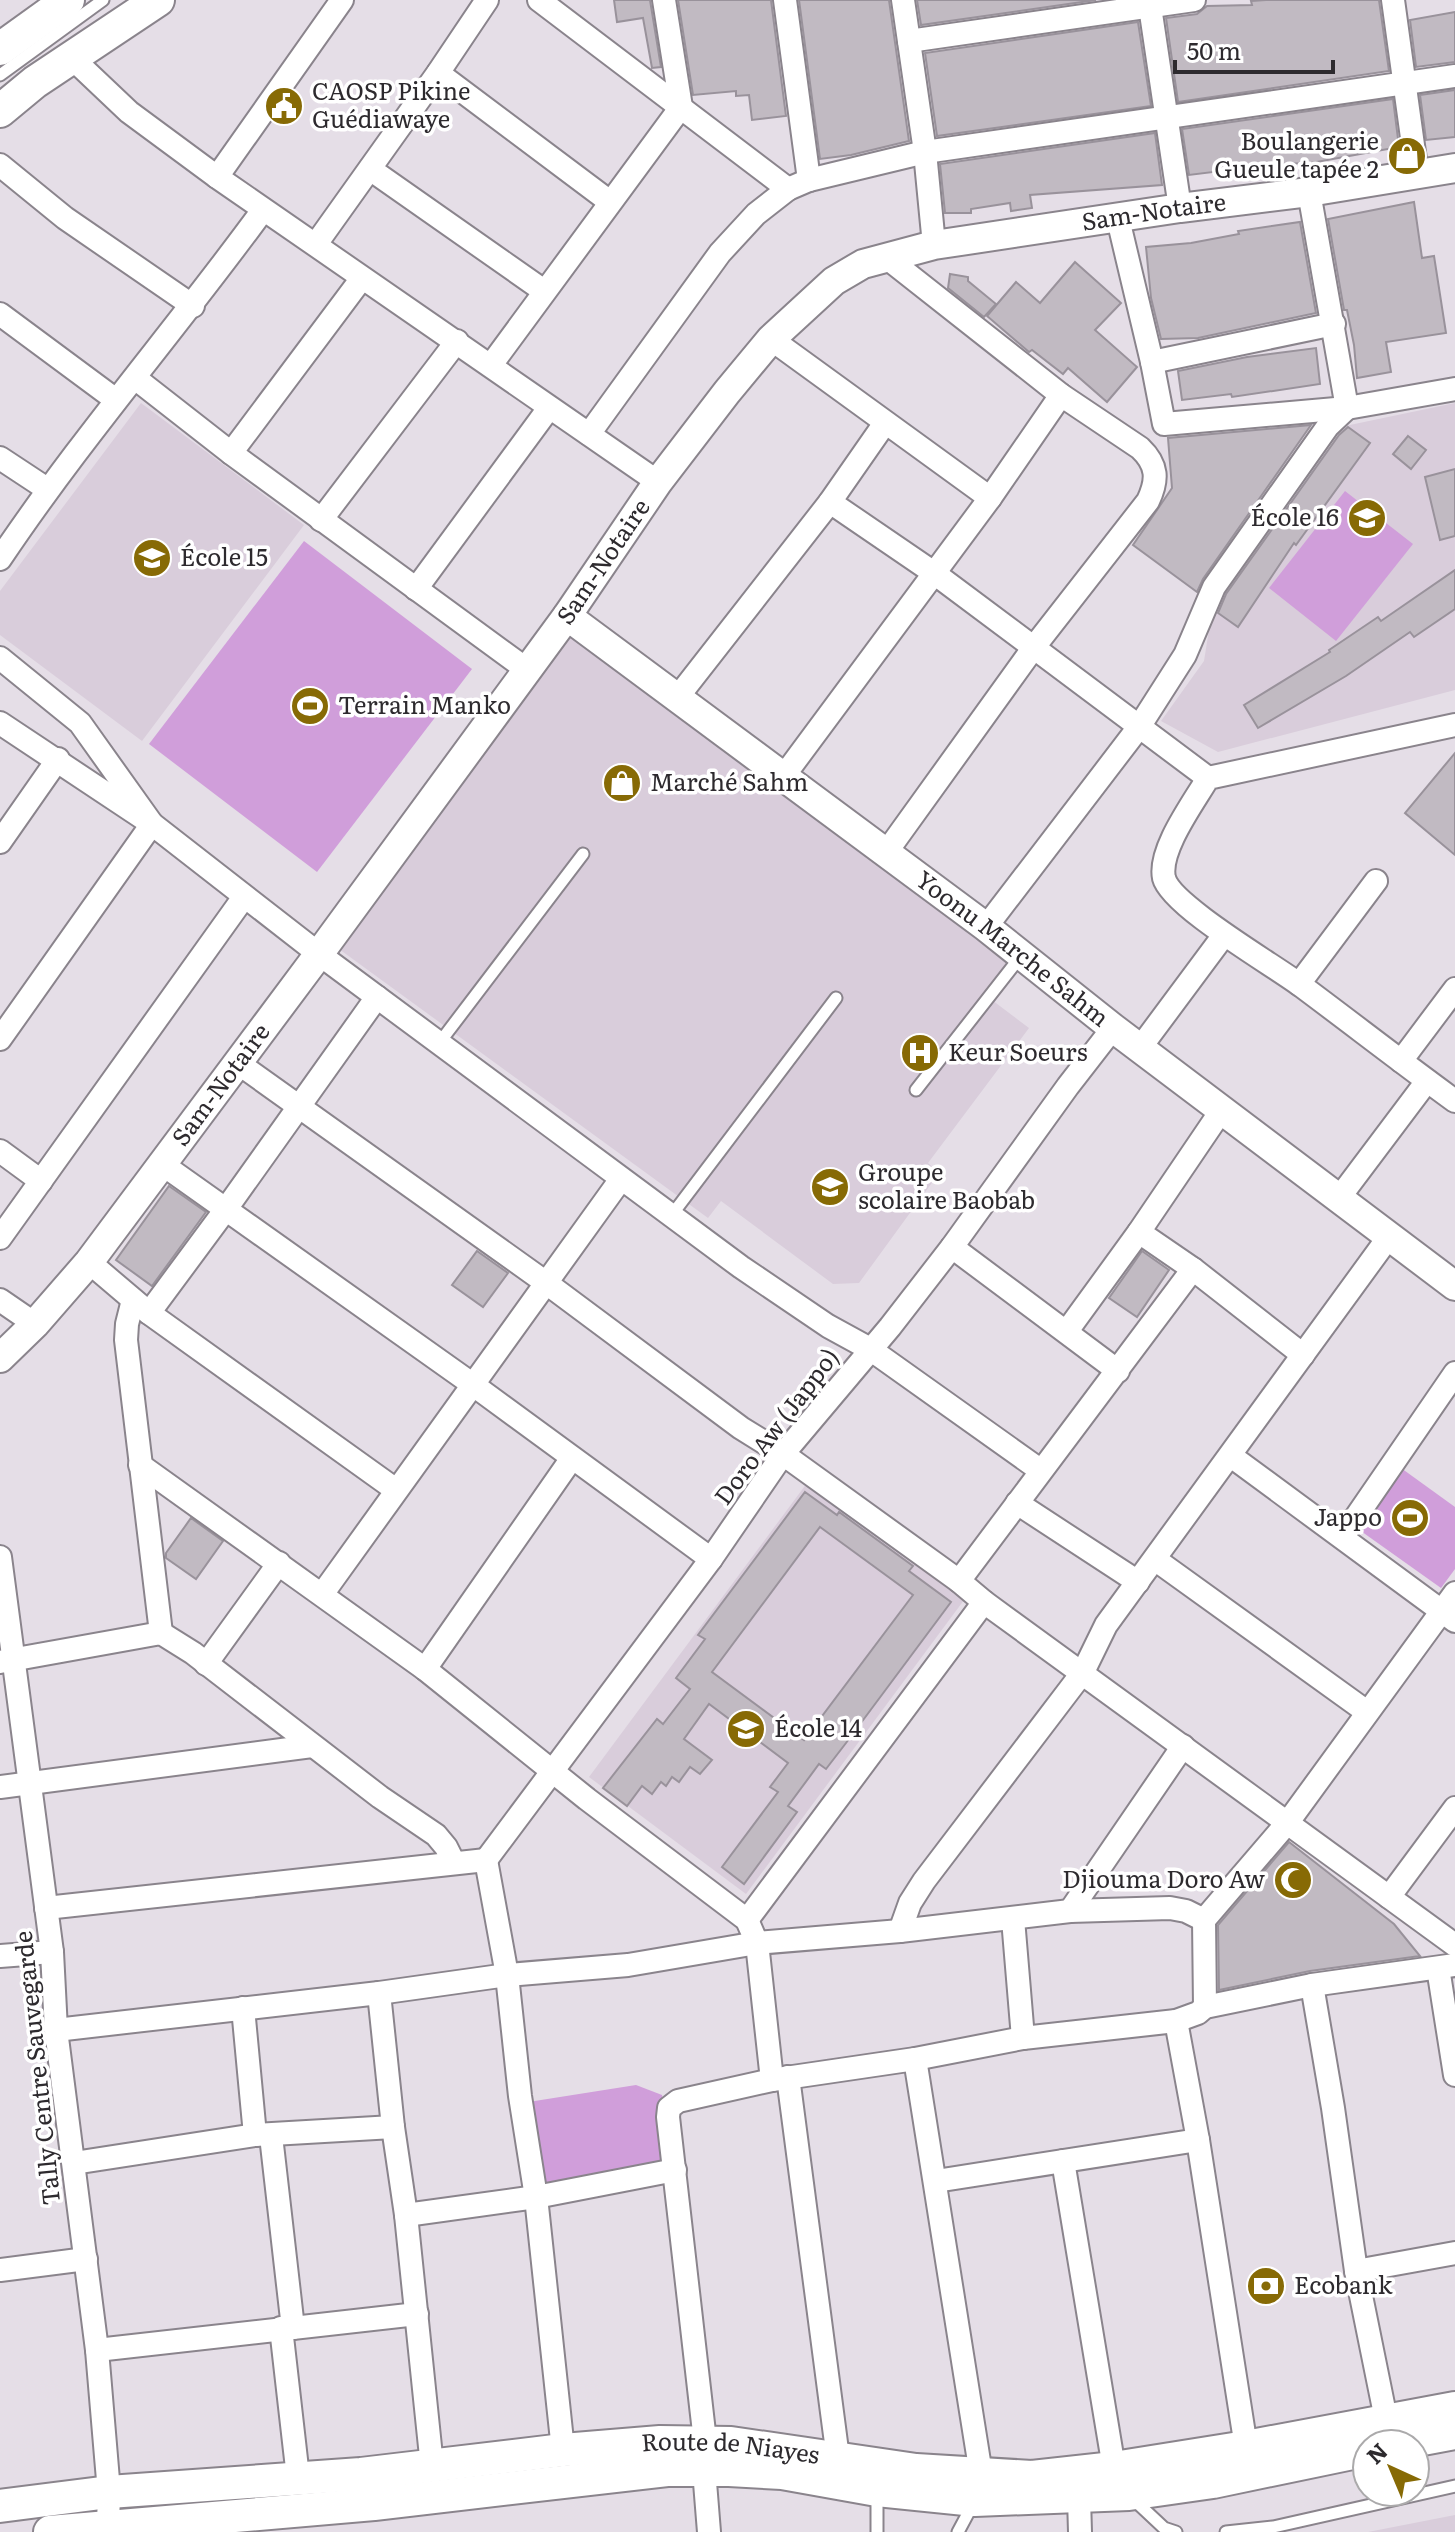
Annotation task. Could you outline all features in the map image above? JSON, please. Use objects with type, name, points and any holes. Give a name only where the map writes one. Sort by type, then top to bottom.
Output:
[{"type":"main road","points":[[0,49],[68,0]]},
{"type":"main road","points":[[0,111],[35,82],[158,0]]},
{"type":"main road","name":"Route de Niayes","points":[[1402,2428],[1455,2408]]},
{"type":"main road","name":"Route de Niayes","points":[[1431,2433],[1455,2433]]},
{"type":"main road","name":"Route de Niayes","points":[[50,2532],[374,2504],[667,2470],[704,2455],[877,2490],[978,2487],[1079,2498],[1121,2481],[1246,2447],[1351,2436]]},
{"type":"main road","name":"Route de Niayes","points":[[0,2506],[109,2492],[361,2474],[563,2450],[838,2458],[916,2470],[978,2487],[1032,2477],[1213,2482],[1351,2453]]},
{"type":"street","points":[[217,177],[342,0]]},
{"type":"street","points":[[316,244],[487,0]]},
{"type":"street","points":[[491,365],[681,107],[664,0]]},
{"type":"street","points":[[785,0],[798,184]]},
{"type":"street","points":[[903,0],[925,152],[934,245]]},
{"type":"street","points":[[909,41],[1149,3],[1194,0]]},
{"type":"street","points":[[1393,0],[1417,174]]},
{"type":"street","points":[[545,2],[681,107],[798,184]]},
{"type":"street","points":[[1149,3],[1180,208]]},
{"type":"street","points":[[72,58],[129,112],[217,177],[658,482]]},
{"type":"street","points":[[438,73],[610,202]]},
{"type":"street","points":[[589,434],[720,253],[756,214],[798,184],[925,152],[1455,76]]},
{"type":"street","points":[[0,165],[65,218],[193,306]]},
{"type":"street","points":[[370,169],[544,291]]},
{"type":"street","name":"Sam-Notaire","points":[[0,1358],[35,1324],[89,1262],[567,616],[658,482],[771,339],[834,281],[863,264],[934,245],[1417,174],[1454,174]]},
{"type":"street","points":[[1309,192],[1347,408]]},
{"type":"street","points":[[0,559],[47,489],[193,306],[263,210]]},
{"type":"street","points":[[1118,219],[1164,424]]},
{"type":"street","points":[[885,854],[1034,647],[1148,501],[1155,487],[1155,469],[1151,459],[1140,448],[1061,395],[886,257]]},
{"type":"street","points":[[231,453],[362,278]]},
{"type":"street","points":[[0,314],[116,400]]},
{"type":"street","points":[[1152,362],[1334,324]]},
{"type":"street","points":[[771,339],[990,498]]},
{"type":"street","points":[[321,520],[457,341]]},
{"type":"street","points":[[135,378],[321,520],[526,669]]},
{"type":"street","points":[[1140,448],[1164,424],[1347,408],[1455,389]]},
{"type":"street","points":[[783,777],[990,498],[1061,395]]},
{"type":"street","points":[[416,589],[549,408]]},
{"type":"street","points":[[986,927],[1139,727],[1185,655],[1214,587],[1328,426],[1347,408]]},
{"type":"street","points":[[677,698],[830,502],[885,423]]},
{"type":"street","points":[[0,458],[47,489]]},
{"type":"street","points":[[830,502],[934,573],[1208,778]]},
{"type":"street","name":"Yoonu Marche Sahm","points":[[567,616],[986,927],[1221,1111],[1455,1286]]},
{"type":"street","points":[[0,658],[80,723],[152,824]]},
{"type":"street","points":[[0,723],[152,824],[319,954],[671,1216],[828,1326],[870,1349],[1040,1470]]},
{"type":"street","points":[[1455,725],[1208,778],[1167,851],[1164,875],[1171,890],[1224,935],[1299,984],[1455,1101]]},
{"type":"street","points":[[0,842],[58,759]]},
{"type":"street","points":[[0,1039],[152,824]]},
{"type":"street","points":[[1299,984],[1376,881]]},
{"type":"street","points":[[0,1238],[244,897]]},
{"type":"street","points":[[1140,1048],[1224,935]]},
{"type":"street","points":[[1401,1061],[1455,989]]},
{"type":"street","points":[[161,1633],[126,1340],[127,1324],[226,1209],[377,997]]},
{"type":"street","name":"Doro Aw (Jappo)","points":[[486,1860],[711,1559],[783,1454],[952,1247],[1113,1028]]},
{"type":"street","points":[[238,1063],[545,1282],[741,1428],[783,1454],[959,1581],[1455,1945]]},
{"type":"street","points":[[1339,1198],[1427,1081]]},
{"type":"street","points":[[1067,1331],[1221,1111]]},
{"type":"street","points":[[0,1151],[41,1181]]},
{"type":"street","points":[[162,1164],[472,1384],[711,1559]]},
{"type":"street","points":[[323,1593],[621,1179]]},
{"type":"street","points":[[1139,1232],[1193,1269],[1303,1355]]},
{"type":"street","points":[[900,1931],[910,1903],[924,1881],[1083,1672],[1106,1625],[1388,1238]]},
{"type":"street","points":[[952,1247],[1118,1371]]},
{"type":"street","points":[[89,1262],[141,1306],[396,1490]]},
{"type":"street","points":[[959,1581],[1193,1269]]},
{"type":"street","points":[[0,1300],[35,1324]]},
{"type":"street","points":[[1343,1536],[1455,1373]]},
{"type":"street","points":[[1205,2007],[1204,1920],[1288,1822],[1367,1712],[1451,1608],[1231,1456]]},
{"type":"street","points":[[425,1669],[572,1458]]},
{"type":"street","points":[[140,1465],[323,1593],[425,1669],[587,1799],[747,1920],[757,1943],[838,2458]]},
{"type":"street","points":[[1017,1503],[1138,1582]]},
{"type":"street","name":"Tally Centre Sauvegarde","points":[[0,1557],[8,1661],[31,1783],[52,1952],[56,2030],[97,2350],[109,2492],[108,2526]]},
{"type":"street","points":[[1156,1560],[1367,1712]]},
{"type":"street","points":[[206,1664],[279,1563]]},
{"type":"street","points":[[747,1920],[984,1602]]},
{"type":"street","points":[[8,1661],[161,1633],[436,1835],[454,1863]]},
{"type":"street","points":[[0,1787],[312,1746]]},
{"type":"street","points":[[1070,1911],[1183,1746]]},
{"type":"street","points":[[1389,1897],[1455,1808]]},
{"type":"street","points":[[46,1908],[486,1860],[507,1975],[520,2096],[536,2197],[563,2450]]},
{"type":"street","points":[[56,2030],[507,1975],[628,1965],[757,1943],[900,1931],[1070,1911],[1170,1908],[1186,1911],[1204,1920]]},
{"type":"street","points":[[1013,1919],[1023,2038]]},
{"type":"street","points":[[0,1956],[52,1952]]},
{"type":"street","points":[[709,2532],[704,2455],[668,2117],[671,2106],[678,2101],[780,2079],[915,2059],[1023,2038],[1176,2021],[1205,2007],[1312,1985],[1447,1967],[1455,2075]]},
{"type":"street","points":[[1312,1985],[1356,2271],[1390,2428]]},
{"type":"street","points":[[379,1993],[432,2466]]},
{"type":"street","points":[[243,2008],[287,2328],[298,2477]]},
{"type":"street","points":[[1176,2021],[1198,2140],[1246,2447]]},
{"type":"street","points":[[915,2059],[936,2181],[978,2487]]},
{"type":"street","points":[[74,2163],[263,2136],[393,2127]]},
{"type":"street","points":[[936,2181],[1198,2140]]},
{"type":"street","points":[[1063,2161],[1121,2481]]},
{"type":"street","points":[[406,2215],[536,2197],[675,2170]]},
{"type":"street","points":[[1356,2271],[1455,2253]]},
{"type":"street","points":[[0,2270],[86,2259]]},
{"type":"street","points":[[97,2350],[417,2314]]},
{"type":"street","points":[[1079,2498],[1080,2532]]},
{"type":"lane","points":[[0,75],[103,0]]},
{"type":"lane","points":[[440,1042],[583,854]]},
{"type":"lane","points":[[916,1090],[1022,955]]},
{"type":"lane","points":[[671,1216],[836,998]]},
{"type":"lane","points":[[1121,2481],[1164,2528],[1176,2532]]},
{"type":"lane","points":[[1226,2532],[1273,2527],[1455,2486]]},
{"type":"lane","points":[[958,2532],[978,2487]]},
{"type":"lane","points":[[877,2490],[877,2532]]},
{"type":"shaded area","name":"École 15","points":[[141,403],[304,525],[142,741],[0,635],[0,591]]},
{"type":"shaded area","name":"École 16","points":[[1455,403],[1455,690],[1218,752],[1161,721],[1204,661],[1212,611],[1345,426]]},
{"type":"shaded area","points":[[1345,491],[1413,544],[1336,641],[1269,588]]},
{"type":"shaded area","name":"Terrain Manko","points":[[304,541],[472,669],[317,872],[149,744]]},
{"type":"shaded area","name":"Marché Sahm","points":[[572,625],[1014,952],[984,994],[1029,1028],[928,1163],[939,1173],[859,1283],[833,1284],[721,1201],[708,1218],[339,949]]},
{"type":"shaded area","name":"Jappo","points":[[1401,1468],[1455,1507],[1455,1569],[1441,1588],[1358,1529]]},
{"type":"shaded area","name":"École 14","points":[[810,1479],[967,1596],[746,1894],[589,1777]]},
{"type":"shaded area","points":[[636,2085],[662,2095],[673,2170],[535,2193],[522,2103]]},
{"type":"shaded area","points":[[1455,2515],[1455,2532],[1368,2532]]},
{"type":"building","points":[[614,0],[650,0],[661,67],[652,68],[643,18],[617,22]]},
{"type":"building","points":[[678,0],[771,0],[786,116],[752,120],[749,95],[736,96],[736,91],[693,95]]},
{"type":"building","points":[[799,0],[889,0],[909,141],[820,159]]},
{"type":"building","points":[[917,0],[1096,0],[921,25]]},
{"type":"building","points":[[1379,0],[1389,71],[1178,102],[1166,18],[1197,14],[1207,6],[1252,5],[1251,1]]},
{"type":"building","points":[[1455,12],[1455,62],[1416,67],[1410,20]]},
{"type":"building","points":[[1138,22],[1151,106],[937,136],[925,53]]},
{"type":"building","points":[[1455,90],[1455,137],[1426,140],[1420,95]]},
{"type":"building","points":[[1393,99],[1399,147],[1311,163],[1189,175],[1182,129]]},
{"type":"building","points":[[1155,133],[1162,185],[1030,195],[1032,208],[1011,211],[1010,203],[971,209],[971,213],[945,213],[940,164]]},
{"type":"building","points":[[1414,202],[1422,258],[1434,256],[1446,333],[1386,342],[1391,372],[1357,378],[1354,345],[1347,310],[1344,310],[1328,219]]},
{"type":"building","points":[[1300,222],[1316,313],[1198,338],[1161,339],[1151,298],[1146,247],[1191,243],[1239,234],[1238,231]]},
{"type":"building","points":[[1075,262],[1121,303],[1095,330],[1137,367],[1107,402],[1068,368],[1063,374],[1032,350],[1029,352],[987,316],[1016,282],[1040,303]]},
{"type":"building","points":[[950,274],[968,277],[968,281],[996,304],[984,317],[948,288]]},
{"type":"building","points":[[1316,348],[1320,384],[1232,397],[1231,394],[1182,400],[1178,371],[1247,357]]},
{"type":"building","points":[[1311,425],[1197,592],[1133,545],[1172,488],[1168,438]]},
{"type":"building","points":[[1348,427],[1370,443],[1296,545],[1294,543],[1238,627],[1218,613],[1226,594],[1339,435]]},
{"type":"building","points":[[1408,436],[1426,450],[1411,469],[1393,454]]},
{"type":"building","points":[[1455,469],[1455,536],[1440,540],[1425,477]]},
{"type":"building","points":[[1455,570],[1455,609],[1414,637],[1410,632],[1346,676],[1258,728],[1244,705],[1330,652],[1378,617],[1381,621]]},
{"type":"building","points":[[1455,753],[1455,855],[1405,813]]},
{"type":"building","points":[[169,1186],[206,1212],[152,1286],[116,1260]]},
{"type":"building","points":[[477,1251],[508,1273],[483,1307],[452,1285]]},
{"type":"building","points":[[1142,1251],[1169,1270],[1137,1317],[1109,1298]]},
{"type":"building","points":[[805,1492],[837,1515],[839,1512],[913,1566],[909,1571],[951,1602],[826,1769],[819,1764],[788,1806],[797,1812],[744,1884],[722,1867],[778,1792],[770,1787],[788,1763],[709,1704],[684,1739],[712,1760],[700,1774],[690,1767],[679,1782],[672,1777],[666,1786],[661,1782],[652,1794],[642,1786],[627,1806],[603,1788],[657,1719],[663,1724],[690,1689],[676,1678],[705,1639],[698,1635]],"holes":[[[820,1527],[913,1595],[804,1740],[712,1672]]]},
{"type":"building","points":[[191,1518],[223,1541],[196,1579],[166,1558],[166,1553]]},
{"type":"building","name":"Djiouma Doro Aw","points":[[1289,1842],[1394,1924],[1420,1956],[1310,1971],[1219,1990],[1218,1925]]},
{"type":"place","name":"CAOSP Pikine Guédiawaye","points":[[284,106]]},
{"type":"place","name":"Boulangerie Gueule tapée 2","points":[[1407,156]]},
{"type":"place","name":"École 16","points":[[1367,518]]},
{"type":"place","name":"École 15","points":[[152,558]]},
{"type":"place","name":"Terrain Manko","points":[[310,706]]},
{"type":"place","name":"Marché Sahm","points":[[622,783]]},
{"type":"place","name":"Keur Soeurs","points":[[920,1053]]},
{"type":"place","name":"Groupe scolaire Baobab","points":[[830,1187]]},
{"type":"place","name":"Jappo","points":[[1410,1518]]},
{"type":"place","name":"École 14","points":[[746,1729]]},
{"type":"place","name":"Djiouma Doro Aw","points":[[1293,1880]]},
{"type":"place","name":"Ecobank","points":[[1266,2286]]}]
